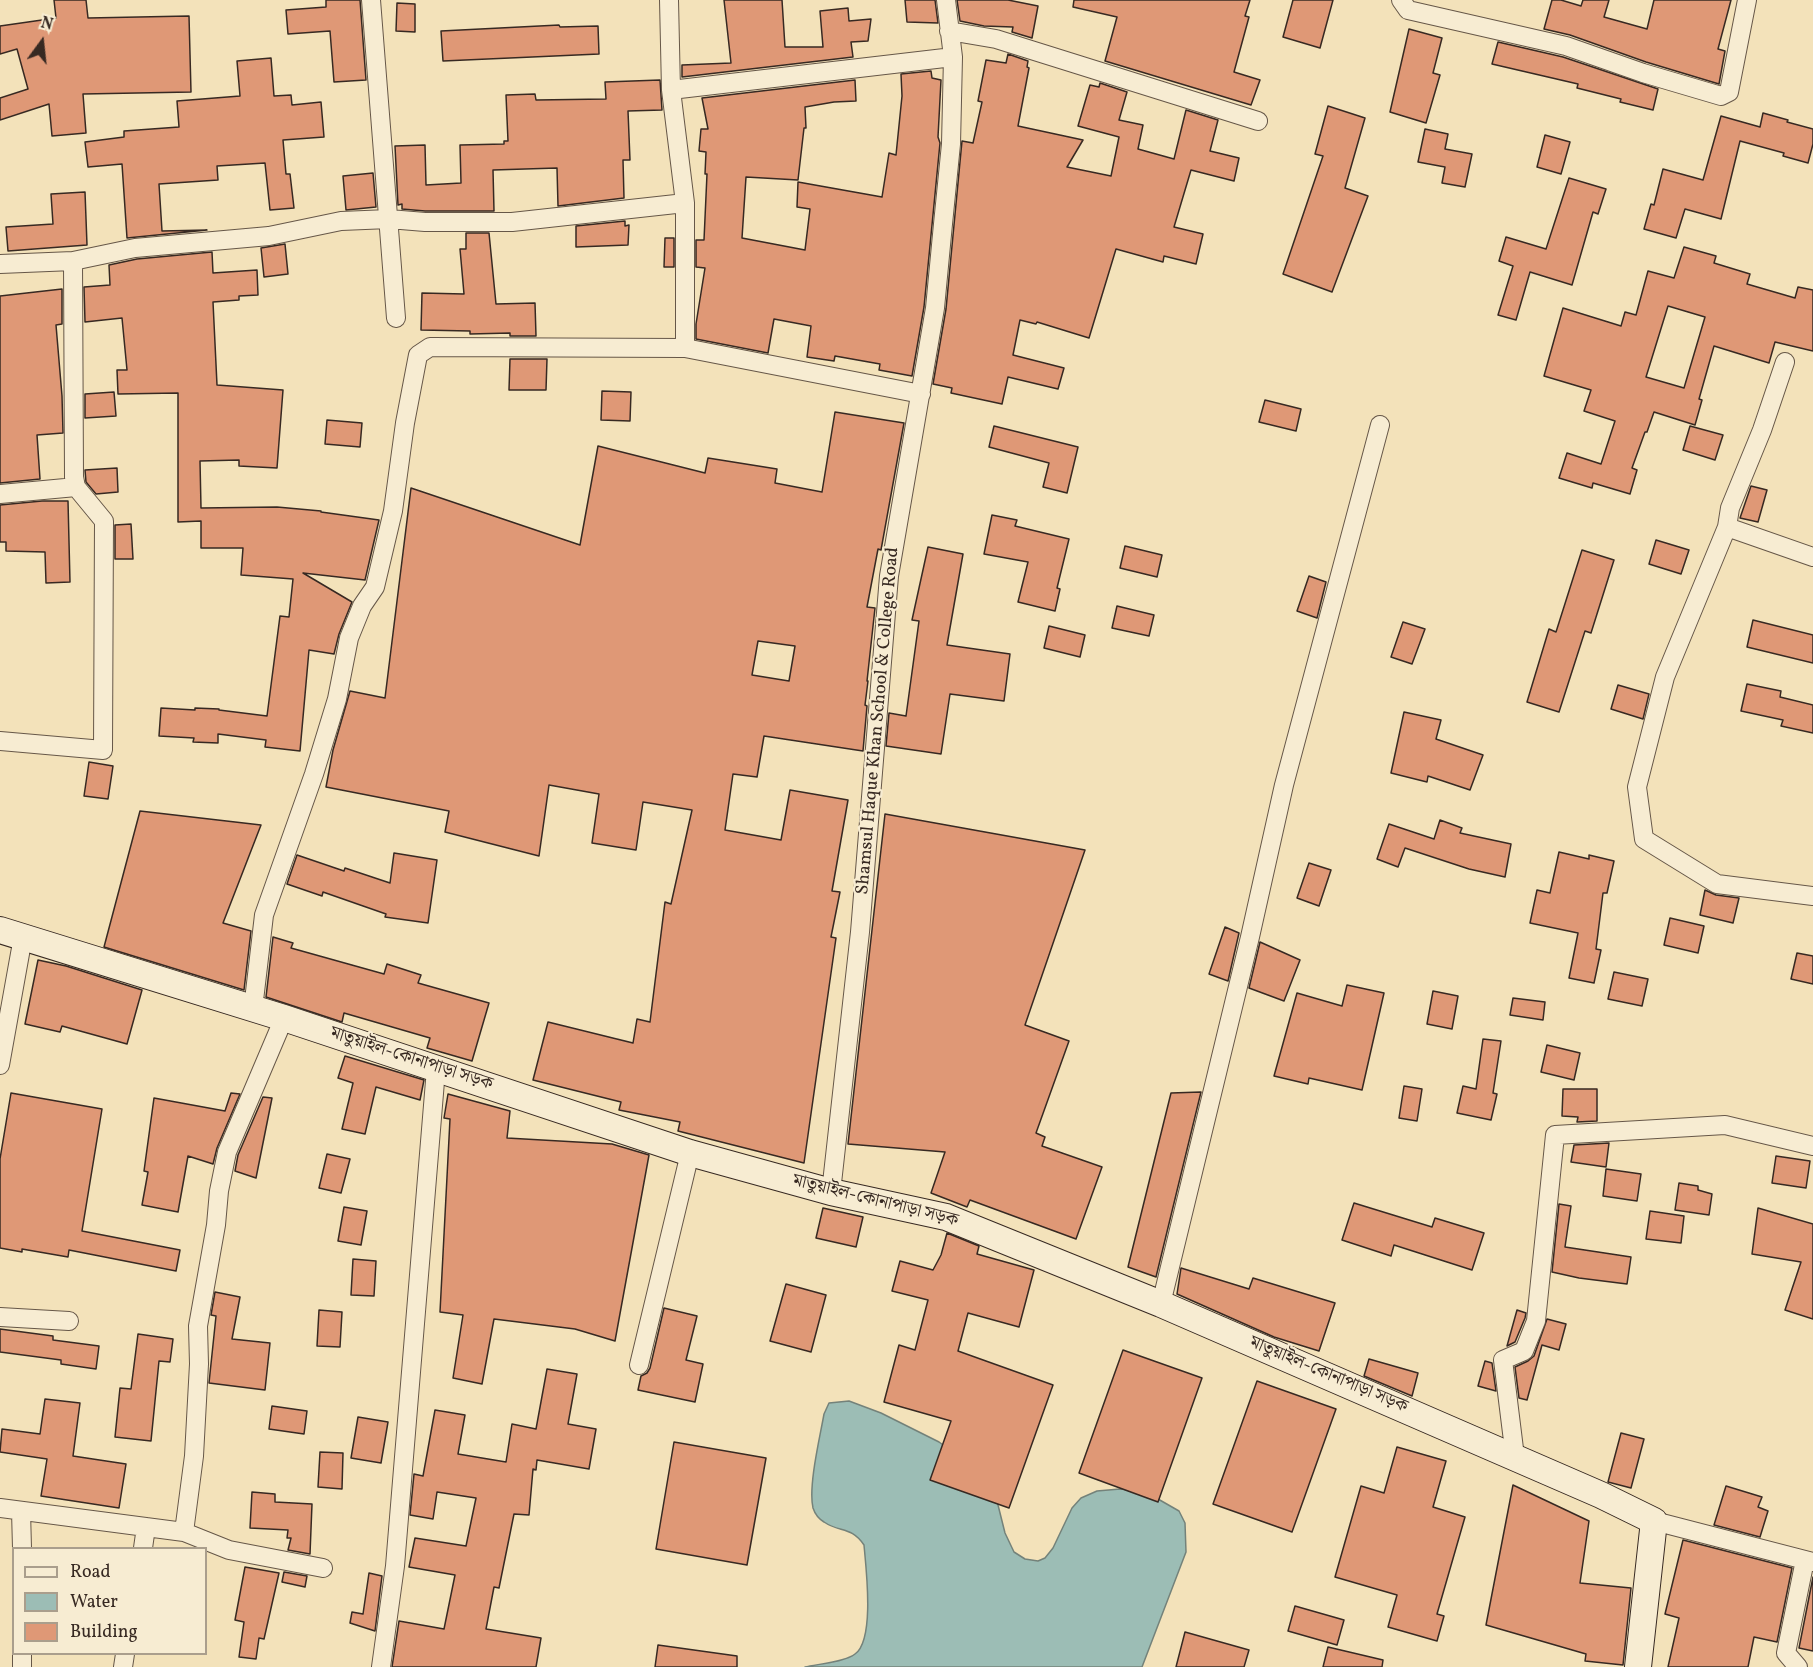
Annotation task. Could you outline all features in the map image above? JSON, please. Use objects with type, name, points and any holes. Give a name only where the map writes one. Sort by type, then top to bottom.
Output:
[{"type":"main road","name":"মাতুয়াইল-কোনাপাড়া সড়ক","points":[[12,934],[284,1018],[690,1153],[831,1192],[946,1218],[1161,1304],[1515,1457],[1654,1521]]},
{"type":"main road","points":[[1638,1667],[1654,1521]]},
{"type":"street","points":[[371,0],[396,318]]},
{"type":"street","points":[[669,0],[671,90],[685,203],[685,348]]},
{"type":"street","name":"Shamsul Haque Khan School & College Road","points":[[831,1192],[860,932],[888,576],[935,308],[951,144],[953,57],[946,0]]},
{"type":"street","points":[[1401,0],[1408,10],[1566,46],[1643,73],[1721,96],[1729,92],[1747,0]]},
{"type":"street","points":[[949,31],[1019,45],[1258,121]]},
{"type":"street","points":[[671,90],[953,57]]},
{"type":"street","points":[[0,264],[73,261],[135,249],[269,236],[341,221],[389,219],[425,222],[512,222],[685,203]]},
{"type":"street","points":[[0,741],[103,750],[104,521],[76,487],[74,477],[73,261]]},
{"type":"street","points":[[253,1009],[264,915],[334,710],[349,638],[362,606],[375,587],[393,511],[405,423],[418,355],[430,347],[685,348],[921,394]]},
{"type":"street","points":[[1785,362],[1762,430],[1730,508],[1727,527],[1665,677],[1637,787],[1644,838],[1717,884],[1813,896]]},
{"type":"street","points":[[1161,1304],[1250,938],[1284,785],[1380,425]]},
{"type":"street","points":[[0,494],[76,487]]},
{"type":"street","points":[[1727,527],[1813,557]]},
{"type":"street","points":[[0,1065],[12,934]]},
{"type":"street","points":[[184,1532],[194,1456],[199,1364],[198,1326],[216,1225],[219,1191],[227,1152],[284,1018]]},
{"type":"street","points":[[381,1667],[395,1566],[436,1069]]},
{"type":"street","points":[[1515,1457],[1503,1360],[1524,1351],[1536,1322],[1555,1135],[1725,1125],[1813,1146]]},
{"type":"street","points":[[639,1365],[690,1153]]},
{"type":"street","points":[[0,1317],[69,1322]]},
{"type":"street","points":[[0,1508],[184,1532],[229,1550],[322,1568]]},
{"type":"street","points":[[21,1511],[22,1547]]},
{"type":"street","points":[[1654,1521],[1809,1561],[1786,1653],[1798,1667]]},
{"type":"street","points":[[143,1547],[146,1527]]},
{"type":"water","points":[[849,1401],[881,1413],[939,1442],[976,1469],[997,1501],[1005,1533],[1014,1552],[1025,1559],[1038,1561],[1045,1558],[1053,1548],[1072,1508],[1081,1498],[1097,1491],[1120,1489],[1144,1491],[1179,1511],[1185,1523],[1186,1552],[1142,1667],[805,1667],[851,1657],[861,1646],[865,1634],[868,1603],[864,1545],[850,1532],[820,1519],[813,1508],[812,1499],[815,1461],[824,1414],[829,1403]]},
{"type":"building","points":[[54,0],[86,0],[88,18],[189,16],[191,92],[83,94],[86,133],[52,136],[49,104],[0,120],[0,98],[28,89],[17,49],[0,54],[0,26],[56,18]]},
{"type":"building","points":[[326,0],[360,0],[366,80],[334,82],[330,31],[288,34],[286,10],[326,7]]},
{"type":"building","points":[[724,0],[782,0],[785,47],[823,47],[820,11],[848,8],[849,21],[871,19],[868,41],[851,42],[853,57],[682,77],[682,65],[731,63]]},
{"type":"building","points":[[905,0],[935,0],[938,23],[907,22]]},
{"type":"building","points":[[957,0],[1008,0],[1038,6],[1032,38],[1012,32],[1013,27],[984,26],[960,21]]},
{"type":"building","points":[[1074,0],[1250,0],[1245,16],[1249,17],[1234,72],[1260,80],[1251,105],[1105,61],[1117,17],[1073,7]]},
{"type":"building","points":[[1293,0],[1333,0],[1320,48],[1283,37]]},
{"type":"building","points":[[1552,0],[1561,0],[1581,6],[1583,0],[1609,0],[1604,17],[1647,29],[1654,0],[1731,0],[1718,49],[1725,51],[1719,84],[1646,62],[1570,35],[1544,29]]},
{"type":"building","points":[[397,3],[415,4],[415,32],[396,31]]},
{"type":"building","points":[[559,25],[560,27],[598,26],[599,54],[443,61],[441,31]]},
{"type":"building","points":[[1409,29],[1442,38],[1433,73],[1440,75],[1426,123],[1390,112]]},
{"type":"building","points":[[1498,42],[1563,57],[1658,89],[1653,110],[1577,88],[1578,84],[1492,64]]},
{"type":"building","points":[[1008,54],[1028,61],[1027,67],[1029,68],[1018,126],[1083,140],[1067,167],[1111,176],[1119,137],[1078,126],[1090,85],[1099,87],[1100,83],[1127,92],[1119,120],[1143,125],[1138,149],[1174,159],[1186,110],[1218,120],[1210,151],[1239,158],[1234,181],[1191,170],[1174,227],[1203,234],[1196,264],[1164,256],[1163,262],[1116,249],[1089,338],[1037,322],[1036,324],[1020,320],[1013,355],[1064,368],[1058,389],[1008,377],[1002,404],[951,393],[952,388],[933,384],[946,309],[962,141],[973,143],[982,102],[978,101],[986,60],[1006,63]]},
{"type":"building","points":[[271,58],[274,96],[291,95],[292,105],[321,102],[324,137],[283,140],[286,174],[290,174],[294,208],[270,210],[265,163],[217,166],[218,180],[159,184],[162,231],[207,230],[127,238],[122,164],[88,167],[85,142],[124,137],[124,131],[179,127],[177,101],[240,96],[237,61]]},
{"type":"building","points":[[931,71],[932,78],[941,80],[938,137],[940,143],[924,307],[912,376],[879,370],[880,364],[835,356],[834,361],[807,357],[811,326],[774,319],[768,353],[696,339],[696,324],[705,268],[696,267],[696,240],[704,240],[707,174],[705,174],[706,152],[699,151],[701,129],[708,129],[702,98],[855,80],[856,101],[805,107],[806,128],[804,128],[798,180],[746,177],[742,238],[805,250],[810,209],[797,207],[798,182],[882,197],[889,153],[896,155],[902,96],[901,74]]},
{"type":"building","points":[[660,80],[662,110],[628,111],[630,160],[623,160],[624,198],[558,206],[557,168],[493,170],[494,211],[425,211],[402,209],[402,204],[398,205],[395,146],[425,145],[426,185],[461,183],[460,145],[504,144],[504,141],[508,141],[506,95],[535,94],[536,100],[606,99],[605,82]]},
{"type":"building","points":[[1328,106],[1365,118],[1345,188],[1368,196],[1332,292],[1283,274],[1323,156],[1315,154]]},
{"type":"building","points":[[1763,113],[1813,129],[1813,144],[1808,163],[1783,156],[1784,153],[1740,141],[1721,219],[1685,209],[1676,238],[1644,229],[1651,204],[1654,205],[1663,169],[1703,180],[1721,116],[1760,127]]},
{"type":"building","points":[[1425,129],[1448,134],[1445,149],[1472,154],[1465,187],[1442,183],[1445,167],[1418,162]]},
{"type":"building","points":[[1545,135],[1570,142],[1561,174],[1537,167]]},
{"type":"building","points":[[373,173],[376,207],[346,210],[343,176]]},
{"type":"building","points":[[1569,178],[1606,189],[1598,214],[1593,212],[1572,285],[1530,272],[1516,320],[1498,315],[1513,266],[1499,261],[1506,237],[1546,249]]},
{"type":"building","points":[[85,192],[87,245],[8,251],[6,227],[53,224],[51,194]]},
{"type":"building","points":[[625,221],[625,226],[629,225],[628,245],[576,247],[576,226]]},
{"type":"building","points":[[466,233],[489,233],[496,304],[535,303],[536,336],[421,330],[422,293],[464,294],[460,249],[466,249]]},
{"type":"building","points":[[665,238],[674,238],[674,267],[664,267]]},
{"type":"building","points":[[285,244],[288,274],[264,277],[261,248]]},
{"type":"building","points":[[1684,247],[1716,256],[1714,263],[1750,274],[1747,284],[1795,298],[1798,287],[1813,290],[1813,351],[1775,342],[1769,363],[1714,346],[1699,399],[1702,400],[1695,425],[1654,412],[1632,468],[1637,470],[1630,494],[1593,483],[1592,488],[1559,478],[1567,453],[1601,464],[1615,421],[1584,411],[1591,390],[1544,376],[1563,308],[1621,326],[1625,312],[1636,315],[1648,271],[1674,278]],"holes":[[[1668,306],[1705,317],[1684,388],[1646,377]]]},
{"type":"building","points":[[212,252],[213,273],[257,270],[258,295],[239,296],[239,300],[213,302],[217,385],[283,390],[277,468],[239,466],[239,460],[200,461],[201,508],[277,507],[379,520],[365,580],[303,573],[352,602],[339,634],[334,654],[309,650],[300,751],[265,747],[266,740],[218,734],[218,743],[193,742],[194,738],[159,736],[161,708],[219,709],[267,716],[280,616],[289,617],[293,579],[241,575],[243,548],[201,548],[201,521],[178,522],[178,393],[118,394],[117,370],[127,370],[122,318],[85,322],[84,287],[110,285],[109,265],[137,259]]},
{"type":"building","points":[[62,289],[62,324],[56,325],[63,433],[37,435],[40,479],[0,483],[0,296]]},
{"type":"building","points":[[510,359],[547,359],[546,390],[509,390]]},
{"type":"building","points":[[602,391],[631,392],[630,421],[601,420]]},
{"type":"building","points":[[114,392],[116,416],[85,418],[85,394]]},
{"type":"building","points":[[1265,400],[1301,409],[1296,431],[1259,422]]},
{"type":"building","points":[[835,412],[904,423],[881,550],[878,549],[867,607],[875,608],[867,681],[863,751],[764,736],[757,777],[733,774],[725,830],[781,840],[790,790],[848,800],[832,891],[840,892],[831,937],[836,938],[804,1163],[678,1131],[680,1122],[619,1110],[621,1102],[533,1080],[548,1022],[633,1043],[637,1019],[650,1022],[665,902],[671,904],[692,810],[643,802],[636,850],[592,843],[599,794],[549,785],[539,856],[445,832],[449,811],[326,787],[333,750],[350,691],[385,698],[411,488],[580,545],[598,446],[705,473],[708,458],[777,469],[775,483],[822,492]],"holes":[[[758,641],[795,646],[789,681],[752,675]]]},
{"type":"building","points":[[327,420],[362,423],[360,447],[325,444]]},
{"type":"building","points":[[994,426],[1078,447],[1067,493],[1043,487],[1049,463],[989,447]]},
{"type":"building","points":[[1690,426],[1723,435],[1715,460],[1683,450]]},
{"type":"building","points":[[117,468],[118,492],[96,494],[86,482],[85,470]]},
{"type":"building","points":[[1751,486],[1767,490],[1758,522],[1740,518]]},
{"type":"building","points":[[68,501],[70,582],[46,583],[45,552],[6,551],[6,542],[0,542],[0,505]]},
{"type":"building","points":[[992,515],[1017,520],[1015,526],[1069,539],[1057,588],[1060,589],[1055,611],[1018,602],[1028,562],[984,554]]},
{"type":"building","points":[[131,524],[133,559],[115,559],[115,525]]},
{"type":"building","points":[[1656,540],[1689,550],[1681,574],[1649,564]]},
{"type":"building","points":[[1125,546],[1162,555],[1157,577],[1120,568]]},
{"type":"building","points":[[928,547],[963,554],[947,645],[1010,654],[1004,701],[950,694],[941,754],[886,746],[889,713],[906,716],[919,621],[912,620]]},
{"type":"building","points":[[1582,550],[1614,560],[1591,633],[1585,631],[1559,712],[1527,702],[1549,629],[1556,632]]},
{"type":"building","points":[[1309,576],[1326,582],[1317,618],[1297,611]]},
{"type":"building","points":[[1117,606],[1154,615],[1149,636],[1112,628]]},
{"type":"building","points":[[1753,620],[1813,635],[1813,663],[1747,647]]},
{"type":"building","points":[[1403,622],[1425,629],[1412,664],[1391,657]]},
{"type":"building","points":[[1049,626],[1085,635],[1080,657],[1044,648]]},
{"type":"building","points":[[1747,684],[1781,691],[1780,697],[1813,705],[1813,733],[1781,726],[1783,720],[1741,711]]},
{"type":"building","points":[[1618,685],[1649,694],[1643,719],[1611,709]]},
{"type":"building","points":[[1404,712],[1441,720],[1436,739],[1483,755],[1470,790],[1428,776],[1427,782],[1391,773]]},
{"type":"building","points":[[89,762],[113,766],[108,799],[84,796]]},
{"type":"building","points":[[140,811],[261,825],[223,923],[251,931],[244,990],[104,947]]},
{"type":"building","points":[[885,814],[1085,850],[1025,1025],[1069,1041],[1036,1133],[1045,1137],[1042,1146],[1102,1167],[1076,1239],[970,1200],[967,1207],[931,1193],[945,1152],[848,1144]]},
{"type":"building","points":[[1440,820],[1462,828],[1460,833],[1511,844],[1505,877],[1469,869],[1405,848],[1398,867],[1377,859],[1389,824],[1434,839]]},
{"type":"building","points":[[1559,852],[1589,859],[1589,855],[1614,861],[1607,893],[1603,893],[1596,949],[1601,950],[1594,983],[1569,978],[1578,933],[1530,923],[1537,890],[1550,893]]},
{"type":"building","points":[[394,853],[437,860],[428,923],[385,917],[386,914],[323,892],[322,896],[287,884],[297,855],[390,883]]},
{"type":"building","points":[[1309,863],[1331,870],[1319,906],[1297,898]]},
{"type":"building","points":[[1705,890],[1716,895],[1739,898],[1733,923],[1700,915]]},
{"type":"building","points":[[1670,918],[1704,926],[1698,953],[1664,945]]},
{"type":"building","points":[[1225,927],[1239,933],[1228,981],[1209,974]]},
{"type":"building","points":[[273,937],[293,943],[291,948],[384,974],[387,964],[421,975],[418,983],[489,1003],[472,1061],[427,1048],[430,1038],[344,1013],[342,1022],[266,997]]},
{"type":"building","points":[[1260,942],[1300,960],[1284,1001],[1249,988]]},
{"type":"building","points":[[1797,953],[1813,956],[1813,984],[1791,979]]},
{"type":"building","points":[[38,960],[66,966],[142,990],[127,1044],[62,1026],[60,1032],[25,1024]]},
{"type":"building","points":[[1614,972],[1648,979],[1642,1006],[1608,999]]},
{"type":"building","points":[[1347,985],[1384,993],[1362,1090],[1309,1078],[1308,1084],[1274,1076],[1297,993],[1342,1006]]},
{"type":"building","points":[[1433,991],[1458,996],[1452,1029],[1427,1024]]},
{"type":"building","points":[[1513,998],[1545,1002],[1543,1020],[1510,1015]]},
{"type":"building","points":[[1483,1039],[1501,1041],[1493,1093],[1497,1094],[1491,1120],[1457,1113],[1463,1086],[1476,1089]]},
{"type":"building","points":[[1547,1045],[1580,1053],[1574,1080],[1541,1072]]},
{"type":"building","points":[[345,1056],[424,1080],[420,1100],[376,1087],[365,1134],[342,1129],[353,1083],[338,1078]]},
{"type":"building","points":[[1404,1086],[1422,1089],[1417,1121],[1399,1118]]},
{"type":"building","points":[[1563,1089],[1597,1089],[1597,1121],[1577,1122],[1578,1117],[1562,1116]]},
{"type":"building","points":[[1201,1092],[1156,1277],[1128,1267],[1171,1093]]},
{"type":"building","points":[[11,1093],[102,1109],[82,1231],[180,1250],[176,1271],[69,1250],[68,1257],[22,1249],[22,1252],[0,1248],[0,1159]]},
{"type":"building","points":[[231,1093],[240,1094],[217,1148],[213,1164],[188,1156],[178,1212],[142,1205],[148,1172],[144,1171],[154,1098],[225,1111]]},
{"type":"building","points":[[448,1094],[510,1111],[507,1138],[612,1144],[649,1155],[615,1341],[575,1329],[494,1319],[482,1384],[453,1378],[463,1315],[440,1312],[450,1119],[444,1118]]},
{"type":"building","points":[[263,1097],[272,1098],[256,1178],[235,1171],[238,1155]]},
{"type":"building","points":[[1609,1143],[1606,1167],[1571,1162],[1574,1145]]},
{"type":"building","points":[[327,1154],[350,1159],[341,1193],[319,1188]]},
{"type":"building","points":[[1776,1156],[1810,1161],[1806,1188],[1772,1183]]},
{"type":"building","points":[[1606,1169],[1641,1174],[1637,1201],[1603,1196]]},
{"type":"building","points":[[1679,1183],[1698,1186],[1698,1190],[1712,1194],[1709,1215],[1675,1210]]},
{"type":"building","points":[[1354,1203],[1432,1227],[1435,1218],[1484,1233],[1472,1270],[1394,1245],[1391,1256],[1342,1240]]},
{"type":"building","points":[[1559,1204],[1571,1206],[1565,1247],[1631,1257],[1627,1284],[1552,1272]]},
{"type":"building","points":[[344,1207],[367,1211],[361,1245],[338,1241]]},
{"type":"building","points":[[823,1208],[863,1217],[856,1247],[816,1238]]},
{"type":"building","points":[[1758,1208],[1813,1224],[1813,1319],[1785,1310],[1801,1262],[1752,1254]]},
{"type":"building","points":[[1650,1211],[1684,1216],[1681,1243],[1646,1239]]},
{"type":"building","points":[[947,1233],[979,1246],[977,1254],[1034,1270],[1019,1327],[968,1313],[958,1351],[1053,1385],[1009,1508],[930,1480],[951,1421],[884,1402],[899,1345],[915,1350],[928,1300],[892,1291],[900,1261],[933,1270],[941,1255]]},
{"type":"building","points":[[353,1259],[376,1261],[374,1296],[351,1295]]},
{"type":"building","points":[[1181,1268],[1249,1289],[1253,1278],[1335,1303],[1319,1351],[1274,1337],[1177,1294]]},
{"type":"building","points":[[786,1284],[826,1295],[811,1352],[770,1341]]},
{"type":"building","points":[[215,1292],[240,1297],[232,1339],[270,1343],[265,1390],[209,1383],[216,1316],[211,1315]]},
{"type":"building","points":[[664,1308],[697,1316],[686,1360],[703,1364],[695,1402],[638,1390],[641,1376],[650,1368]]},
{"type":"building","points":[[319,1310],[342,1312],[340,1347],[317,1346]]},
{"type":"building","points":[[1517,1310],[1526,1313],[1525,1318],[1515,1342],[1507,1346]]},
{"type":"building","points":[[1547,1319],[1566,1324],[1559,1350],[1542,1345],[1527,1400],[1519,1398],[1515,1367],[1534,1356]]},
{"type":"building","points":[[0,1329],[53,1336],[53,1340],[99,1346],[96,1369],[61,1364],[61,1360],[0,1352]]},
{"type":"building","points":[[138,1334],[173,1339],[170,1362],[159,1361],[151,1441],[115,1437],[120,1388],[131,1389]]},
{"type":"building","points":[[1123,1350],[1202,1378],[1158,1502],[1079,1473]]},
{"type":"building","points":[[1369,1359],[1418,1373],[1412,1396],[1364,1376]]},
{"type":"building","points":[[1485,1361],[1492,1363],[1496,1391],[1478,1386]]},
{"type":"building","points":[[547,1369],[577,1374],[568,1424],[596,1429],[589,1469],[537,1460],[536,1470],[533,1469],[529,1515],[514,1514],[499,1588],[494,1587],[486,1629],[541,1638],[536,1667],[392,1667],[399,1621],[444,1629],[455,1575],[409,1567],[415,1538],[466,1546],[476,1498],[437,1492],[433,1519],[410,1515],[414,1474],[423,1476],[435,1410],[465,1415],[458,1454],[506,1462],[512,1424],[536,1429]]},
{"type":"building","points":[[1257,1381],[1336,1409],[1292,1532],[1213,1504]]},
{"type":"building","points":[[45,1399],[80,1403],[73,1456],[126,1464],[119,1508],[41,1496],[47,1459],[0,1452],[2,1429],[40,1434]]},
{"type":"building","points":[[272,1406],[307,1411],[304,1434],[269,1429]]},
{"type":"building","points":[[358,1417],[388,1422],[381,1463],[351,1458]]},
{"type":"building","points":[[1621,1433],[1644,1439],[1631,1488],[1608,1482]]},
{"type":"building","points":[[674,1442],[766,1458],[747,1565],[656,1549]]},
{"type":"building","points":[[1397,1447],[1446,1461],[1433,1507],[1465,1517],[1437,1614],[1444,1616],[1437,1641],[1388,1627],[1397,1595],[1335,1577],[1361,1486],[1384,1493]]},
{"type":"building","points":[[320,1452],[343,1453],[342,1489],[318,1487]]},
{"type":"building","points":[[1513,1485],[1589,1521],[1580,1583],[1631,1588],[1623,1665],[1585,1661],[1586,1654],[1486,1625]]},
{"type":"building","points":[[1726,1486],[1762,1497],[1758,1507],[1768,1511],[1760,1537],[1714,1525]]},
{"type":"building","points":[[252,1492],[275,1494],[275,1502],[312,1504],[310,1554],[288,1550],[291,1538],[287,1538],[288,1530],[250,1528]]},
{"type":"building","points":[[1683,1540],[1792,1568],[1777,1642],[1754,1637],[1748,1667],[1668,1667],[1679,1618],[1665,1614]]},
{"type":"building","points":[[245,1567],[279,1573],[264,1639],[259,1638],[256,1659],[239,1657],[244,1622],[235,1620]]},
{"type":"building","points":[[284,1572],[307,1576],[305,1587],[282,1582]]},
{"type":"building","points":[[369,1573],[382,1576],[375,1631],[350,1623],[352,1612],[363,1614]]},
{"type":"building","points":[[1813,1577],[1813,1651],[1799,1648]]},
{"type":"building","points":[[1295,1606],[1344,1620],[1337,1645],[1288,1631]]},
{"type":"building","points":[[1185,1632],[1249,1650],[1244,1667],[1176,1667]]},
{"type":"building","points":[[658,1645],[737,1656],[737,1667],[655,1667]]},
{"type":"building","points":[[1328,1647],[1383,1660],[1382,1667],[1323,1667]]}]
